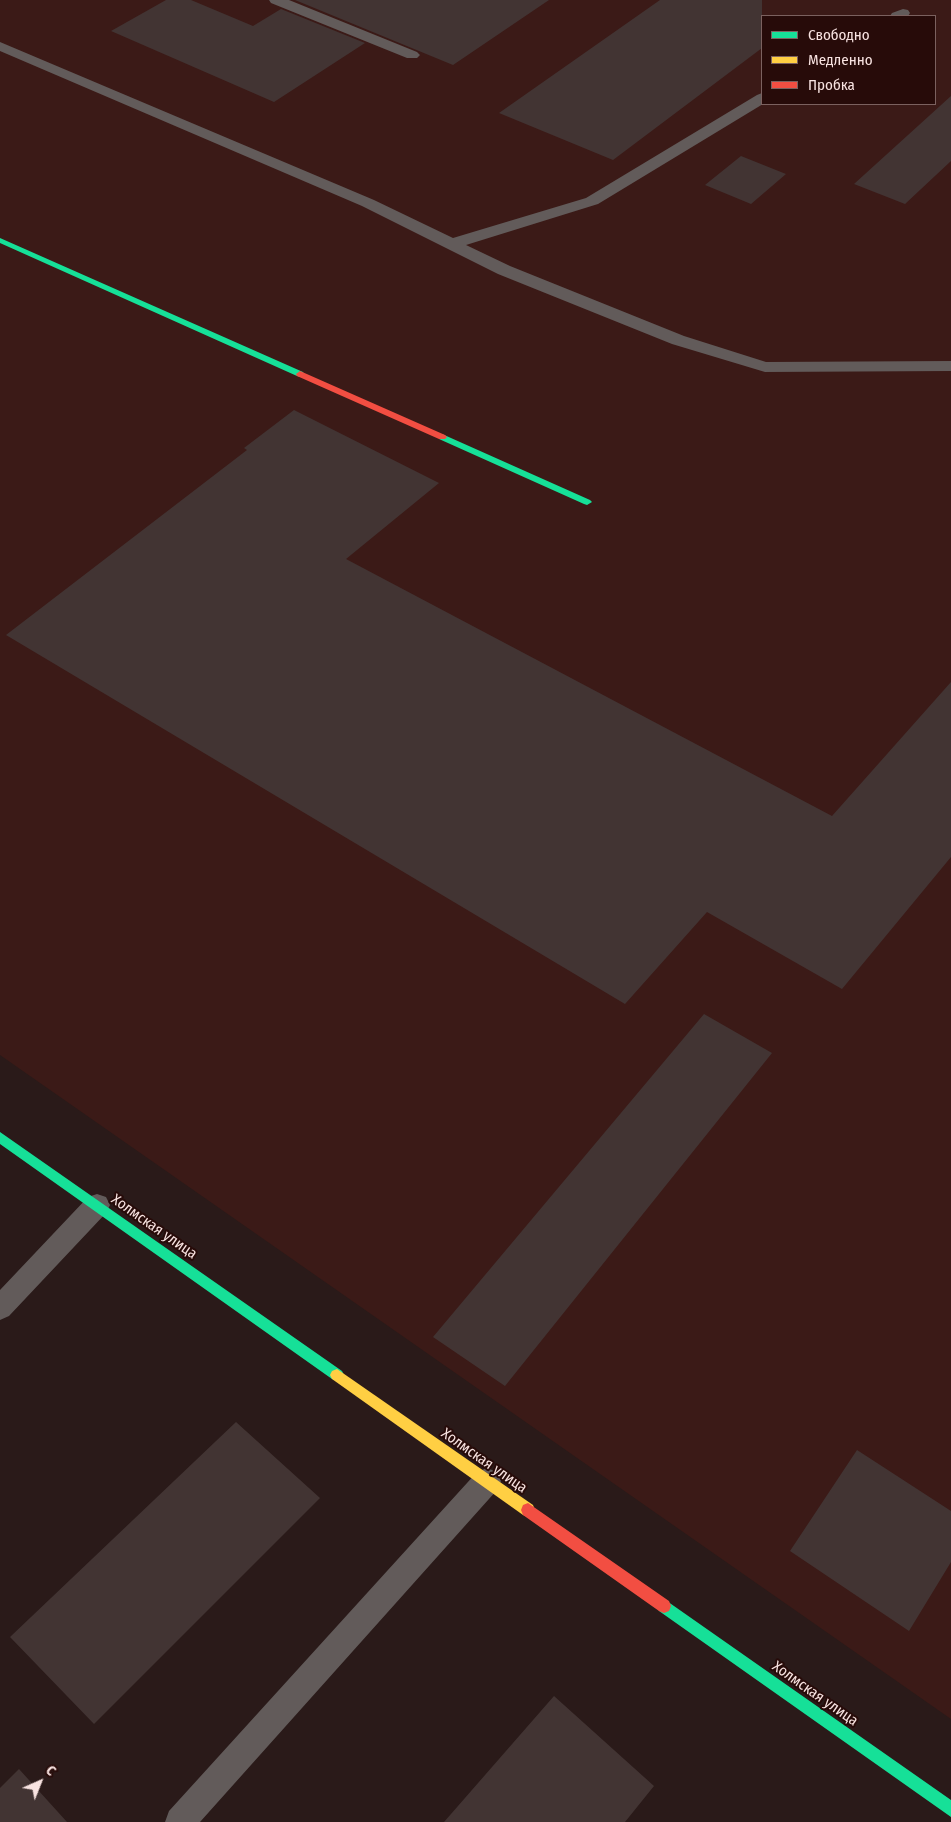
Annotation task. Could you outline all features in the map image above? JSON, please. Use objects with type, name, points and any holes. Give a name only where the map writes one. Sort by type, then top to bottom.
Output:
[{"type":"street","points":[[0,240],[587,502]]},
{"type":"street","name":"Холмская улица","points":[[0,1137],[951,1809]]},
{"type":"lane","points":[[276,0],[412,55]]},
{"type":"lane","points":[[0,46],[368,204],[504,270],[678,340],[765,367],[951,366]]},
{"type":"lane","points":[[451,244],[592,201],[761,99]]},
{"type":"lane","points":[[0,1308],[98,1205]]},
{"type":"lane","points":[[180,1822],[487,1481]]},
{"type":"shaded area","points":[[0,0],[951,0],[951,1719],[0,1055]]},
{"type":"building","points":[[166,0],[191,0],[253,26],[281,9],[365,43],[274,102],[111,31]]},
{"type":"building","points":[[295,0],[549,0],[453,65]]},
{"type":"building","points":[[660,0],[762,0],[761,49],[613,160],[499,113]]},
{"type":"building","points":[[951,96],[951,161],[905,204],[854,184]]},
{"type":"building","points":[[741,156],[786,174],[751,204],[705,185]]},
{"type":"building","points":[[294,410],[439,483],[346,559],[832,816],[951,682],[951,857],[842,989],[707,912],[625,1004],[6,635],[247,450],[244,448]]},
{"type":"building","points":[[704,1014],[772,1053],[505,1386],[433,1337]]},
{"type":"building","points":[[236,1422],[320,1498],[94,1724],[10,1637]]},
{"type":"building","points":[[857,1450],[951,1511],[951,1562],[909,1631],[790,1551]]},
{"type":"building","points":[[554,1696],[654,1786],[625,1822],[444,1822]]},
{"type":"building","points":[[19,1769],[67,1822],[0,1822],[0,1788]]},
{"type":"traffic: fast","points":[[0,240],[300,374]]},
{"type":"traffic: fast","points":[[442,437],[587,502]]},
{"type":"traffic: fast","points":[[0,1137],[337,1375]]},
{"type":"traffic: fast","points":[[664,1606],[951,1809]]},
{"type":"traffic: slow","points":[[337,1375],[528,1510]]},
{"type":"traffic: jam","points":[[300,374],[442,437]]},
{"type":"traffic: jam","points":[[528,1510],[664,1606]]}]
